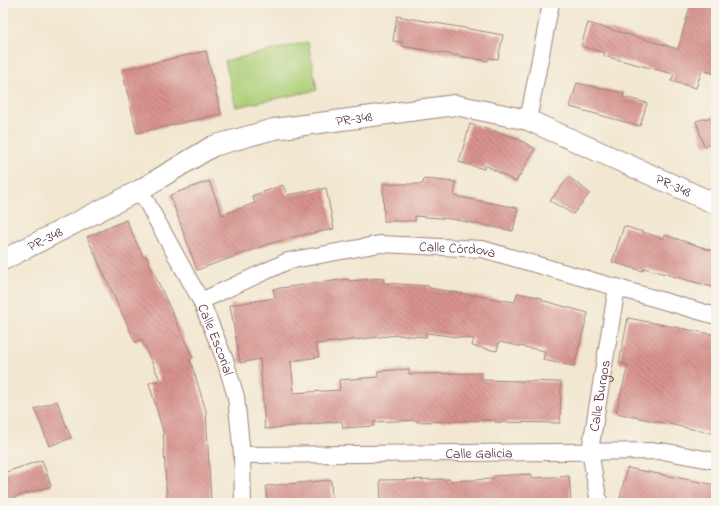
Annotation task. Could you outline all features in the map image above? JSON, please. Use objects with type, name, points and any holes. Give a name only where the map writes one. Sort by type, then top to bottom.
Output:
[{"type":"street","points":[[528,120],[551,3]]},
{"type":"street","name":"PR-348","points":[[3,260],[140,190],[213,146],[274,129],[455,105],[528,120],[716,204]]},
{"type":"street","name":"Calle Escorial","points":[[140,190],[201,301],[225,360],[236,397],[242,455],[243,503]]},
{"type":"street","name":"Calle Córdova","points":[[201,301],[288,261],[380,244],[482,249],[716,316]]},
{"type":"street","name":"Calle Burgos","points":[[599,503],[590,452],[617,287]]},
{"type":"street","name":"Calle Galicia","points":[[242,455],[662,451],[704,457],[716,461]]},
{"type":"green space","points":[[308,42],[317,90],[236,107],[225,61]]},
{"type":"building","points":[[691,3],[716,3],[716,74],[702,70],[696,88],[671,81],[674,74],[604,56],[605,53],[581,46],[588,23],[678,49]]},
{"type":"building","points":[[397,16],[503,35],[498,59],[489,58],[488,61],[402,46],[402,42],[393,41]]},
{"type":"building","points":[[206,51],[221,114],[137,133],[122,70]]},
{"type":"building","points":[[577,83],[624,93],[623,97],[647,103],[640,126],[570,107]]},
{"type":"building","points":[[716,116],[716,143],[704,146],[696,121]]},
{"type":"building","points":[[470,124],[517,138],[535,149],[516,182],[485,165],[484,169],[459,162]]},
{"type":"building","points":[[569,177],[590,193],[573,214],[550,201]]},
{"type":"building","points":[[424,179],[456,182],[454,196],[518,208],[513,231],[452,219],[415,216],[415,221],[384,221],[383,184],[423,184]]},
{"type":"building","points":[[209,181],[222,215],[255,203],[252,196],[283,185],[287,195],[326,188],[334,229],[293,237],[269,244],[197,270],[170,195]]},
{"type":"building","points":[[126,220],[143,257],[146,256],[193,358],[190,359],[206,411],[211,502],[167,503],[163,431],[149,383],[160,380],[141,339],[135,342],[87,237]]},
{"type":"building","points":[[624,226],[664,239],[665,235],[716,252],[716,288],[644,268],[643,271],[612,262]]},
{"type":"building","points":[[383,278],[384,283],[429,286],[429,288],[515,302],[517,293],[542,298],[541,300],[588,313],[574,366],[543,360],[545,351],[499,342],[497,351],[472,346],[474,339],[426,333],[426,337],[397,335],[316,344],[319,357],[291,361],[294,393],[340,390],[339,380],[378,377],[378,371],[409,369],[409,374],[482,373],[482,380],[561,382],[560,423],[495,422],[495,420],[417,422],[417,420],[374,422],[374,426],[343,428],[342,421],[265,429],[260,359],[240,363],[230,305],[275,298],[273,289],[348,279],[349,281]]},
{"type":"building","points":[[628,318],[716,335],[716,434],[616,413],[628,365],[619,363]]},
{"type":"building","points":[[57,401],[71,438],[49,446],[35,409]]},
{"type":"building","points":[[42,460],[51,486],[3,501],[3,473]]},
{"type":"building","points":[[627,468],[716,485],[716,503],[619,503]]},
{"type":"building","points":[[531,474],[531,478],[569,476],[571,503],[381,503],[380,480],[450,479],[450,481],[493,479],[493,476]]},
{"type":"building","points":[[331,480],[332,503],[267,503],[266,486]]}]
